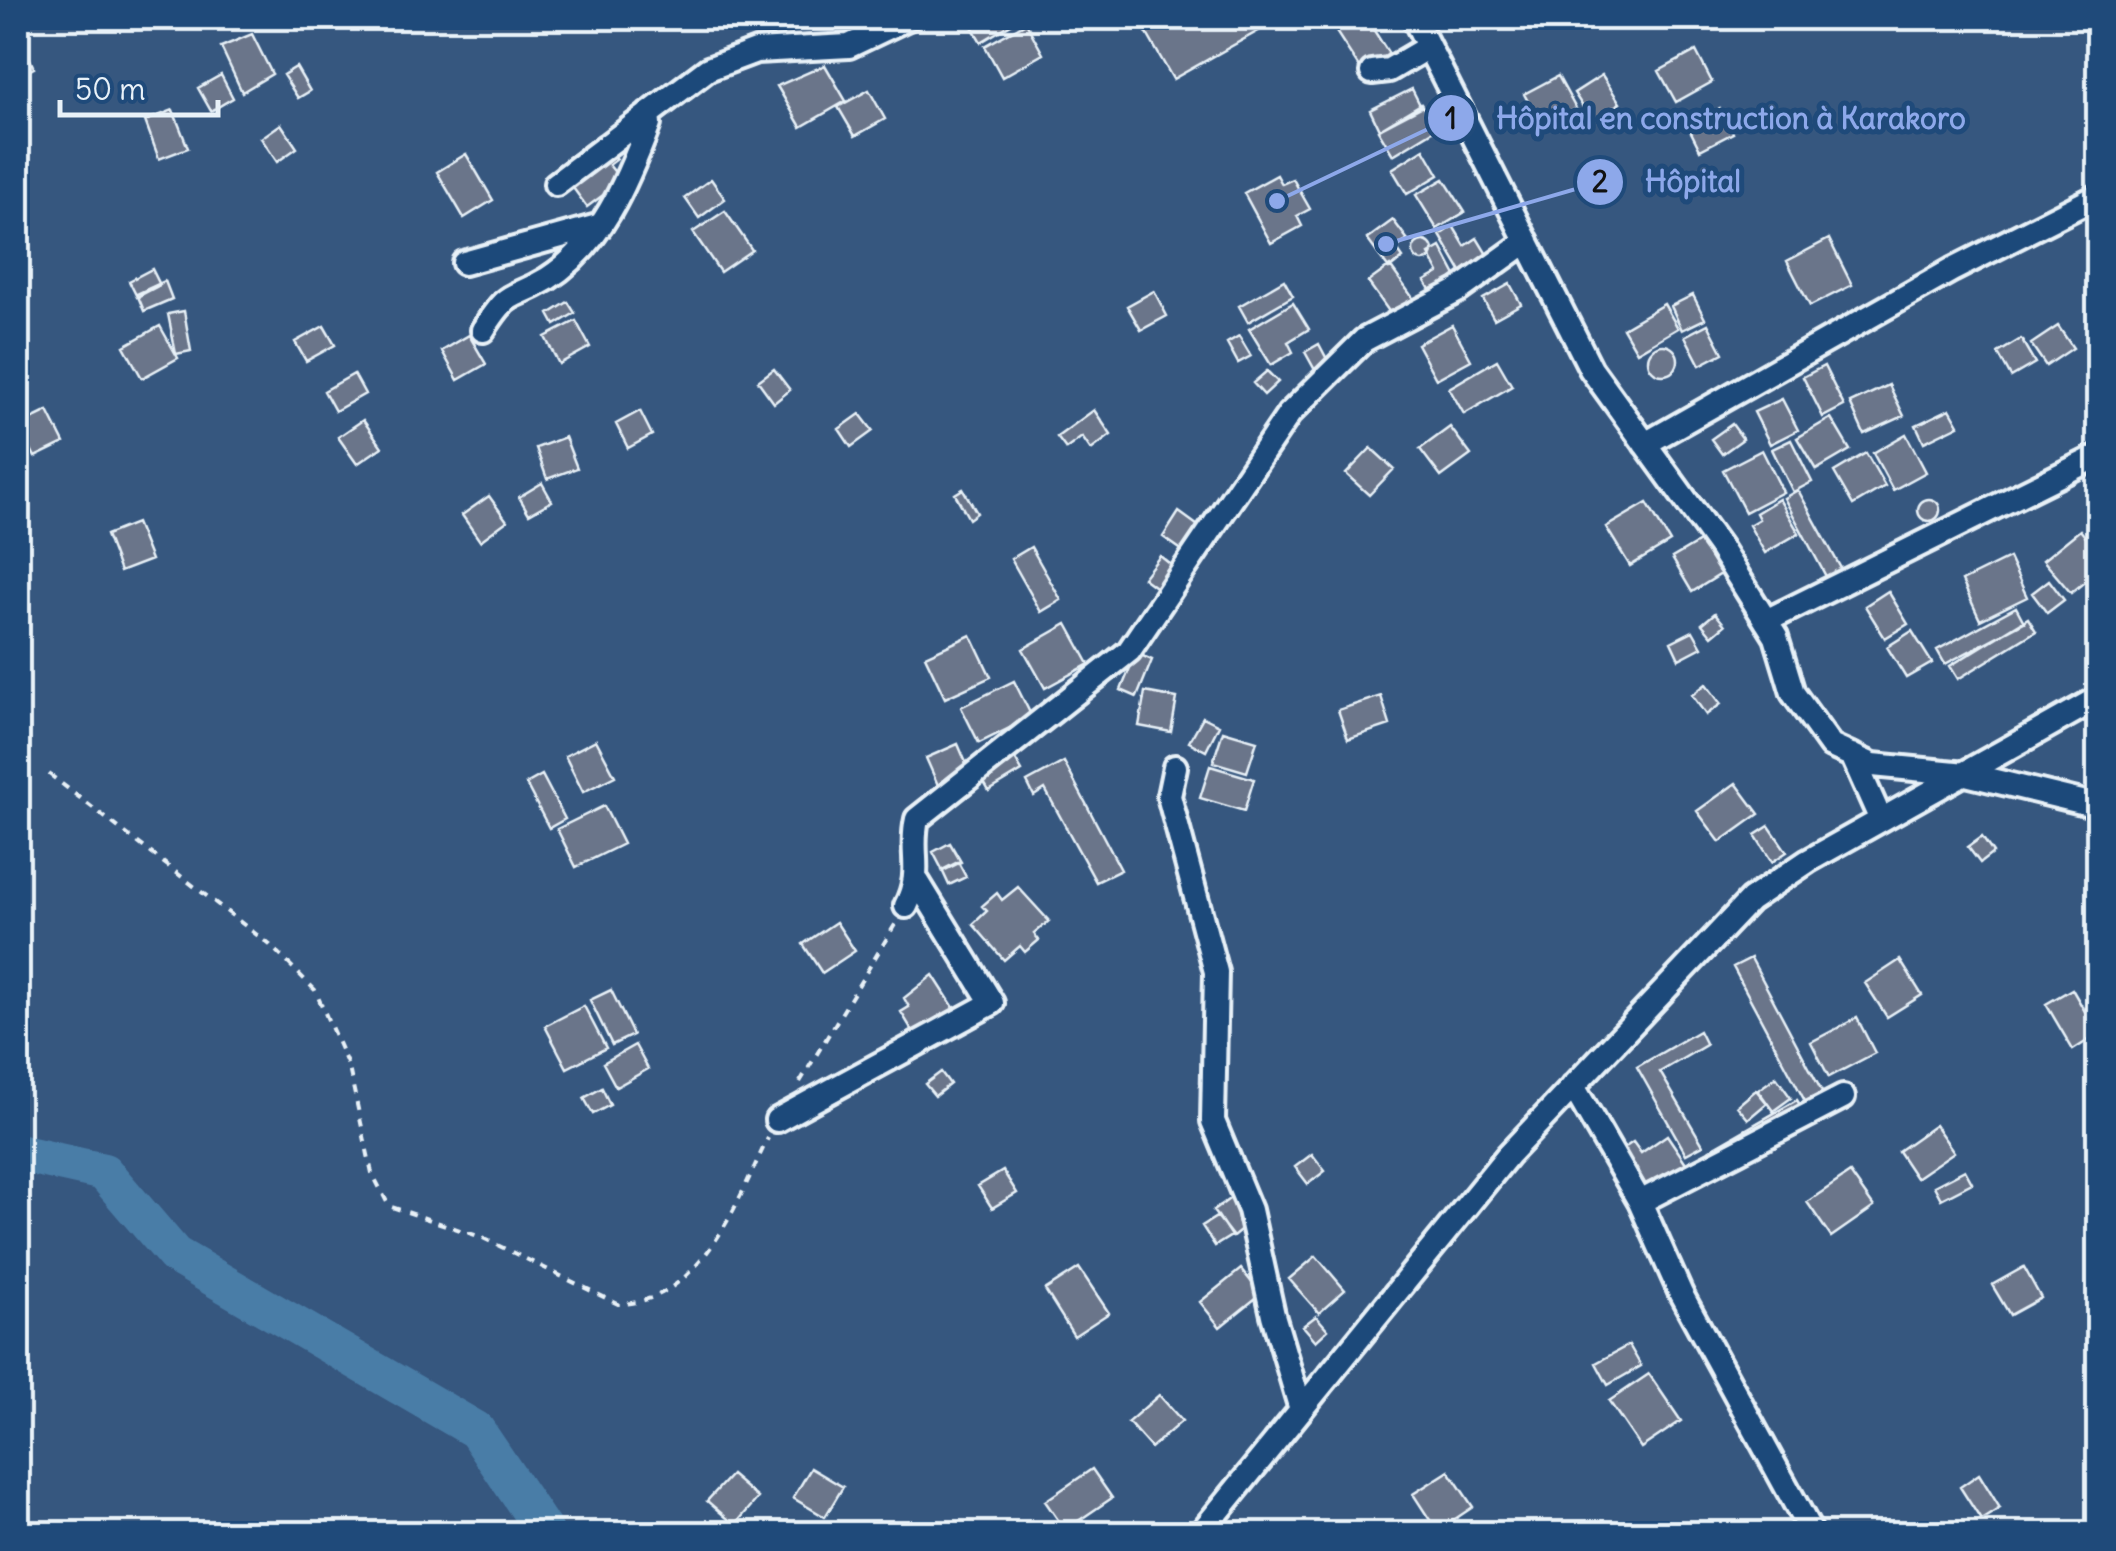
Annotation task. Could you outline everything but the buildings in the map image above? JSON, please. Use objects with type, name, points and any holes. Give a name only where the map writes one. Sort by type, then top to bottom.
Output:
[{"type":"street","points":[[556,184],[708,69],[756,51],[849,46],[908,18]]},
{"type":"street","points":[[1414,18],[1591,369],[1766,620],[1776,637],[1793,693],[1831,746],[1873,765],[1966,774],[2098,806]]},
{"type":"street","points":[[1372,72],[1389,70],[1428,47]]},
{"type":"street","points":[[483,330],[503,298],[547,279],[591,241],[626,184],[650,124],[648,114]]},
{"type":"street","points":[[1645,444],[1952,270],[2098,196]]},
{"type":"street","points":[[464,263],[600,226]]},
{"type":"street","points":[[777,1120],[992,1004],[918,882],[913,834],[917,819],[1129,651],[1288,414],[1364,340],[1459,290],[1527,241]]},
{"type":"street","points":[[1766,620],[2098,456]]},
{"type":"street","points":[[1200,1534],[1300,1406],[1508,1155],[1750,900],[1881,820],[2098,698]]},
{"type":"street","points":[[1852,755],[1881,820]]},
{"type":"street","points":[[1176,768],[1170,796],[1192,896],[1216,972],[1213,1121],[1250,1210],[1273,1315],[1300,1406]]},
{"type":"street","points":[[906,906],[918,882]]},
{"type":"street","points":[[1573,1086],[1640,1202],[1681,1294],[1812,1534]]},
{"type":"street","points":[[1640,1202],[1843,1097]]},
{"type":"path","points":[[49,774],[270,944],[315,990],[349,1068],[372,1173],[389,1206],[400,1212],[481,1237],[618,1304],[644,1304],[680,1283],[723,1228],[777,1120]]},
{"type":"path","points":[[797,1087],[906,906]]},
{"type":"waterway","points":[[18,1153],[104,1172],[175,1255],[476,1430],[546,1534]]},
{"type":"place","name":"Hôpital en construction à Karakoro","points":[[1277,201]]},
{"type":"place","name":"Hôpital","points":[[1386,244]]}]
